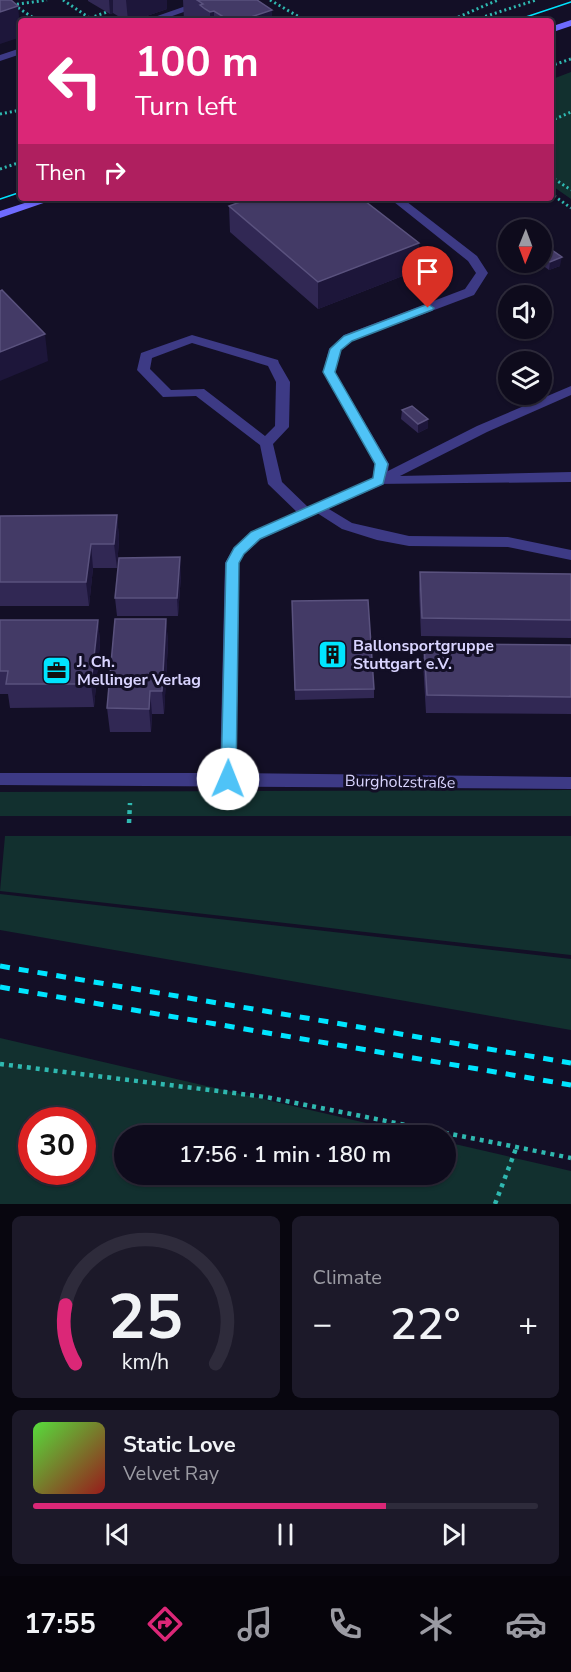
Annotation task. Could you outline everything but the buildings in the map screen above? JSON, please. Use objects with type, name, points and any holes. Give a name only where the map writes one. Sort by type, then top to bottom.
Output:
[{"type":"main road","points":[[554,29],[571,23]]},
{"type":"main road","points":[[0,215],[42,201]]},
{"type":"street","points":[[177,0],[190,8]]},
{"type":"street","points":[[158,18],[213,0]]},
{"type":"street","points":[[0,58],[18,52]]},
{"type":"street","points":[[379,481],[382,464],[329,372],[335,349],[348,338],[470,292],[482,273],[473,259],[398,201]]},
{"type":"street","points":[[266,443],[282,427],[283,382],[273,363],[192,339],[146,356],[143,370],[168,394],[198,392],[266,443],[275,484],[313,511],[347,526],[409,541],[508,542],[571,555]]},
{"type":"street","points":[[228,779],[232,563],[239,551],[255,536],[379,481],[482,429],[571,390]]},
{"type":"street","points":[[379,481],[571,477]]},
{"type":"street","name":"Burgholzstraße","points":[[0,779],[571,783]]},
{"type":"path","points":[[7,6],[47,0]]},
{"type":"path","points":[[63,0],[90,18],[107,12]]},
{"type":"path","points":[[270,0],[301,18]]},
{"type":"path","points":[[456,18],[498,0]]},
{"type":"path","points":[[480,18],[536,0]]},
{"type":"path","points":[[14,5],[33,18]]},
{"type":"path","points":[[554,65],[571,59]]},
{"type":"path","points":[[0,114],[18,111]]},
{"type":"path","points":[[554,119],[571,112]]},
{"type":"path","points":[[0,169],[18,163]]},
{"type":"path","points":[[554,179],[571,190]]},
{"type":"path","points":[[554,197],[571,208]]},
{"type":"path","points":[[0,1064],[266,1097],[571,1158]]},
{"type":"path","points":[[495,1204],[517,1146]]},
{"type":"green space","points":[[571,72],[571,199],[554,187],[554,78]]},
{"type":"green space","points":[[571,790],[571,816],[0,816],[0,792]]},
{"type":"green space","points":[[5,836],[571,836],[571,955],[0,891]]},
{"type":"green space","points":[[0,894],[571,959],[571,1030],[0,930]]},
{"type":"green space","points":[[0,1038],[375,1125],[114,1125],[114,1185],[456,1185],[456,1144],[571,1171],[571,1204],[0,1204]]},
{"type":"tram line","points":[[523,18],[571,2]]},
{"type":"tram line","points":[[0,199],[18,193]]},
{"type":"railway","points":[[0,966],[571,1063]]},
{"type":"railway","points":[[0,987],[571,1085]]},
{"type":"place","name":"Ballonsportgruppe Stuttgart e.V.","points":[[332,654]]},
{"type":"place","name":"J. Ch. Mellinger Verlag","points":[[56,670]]},
{"type":"route","points":[[228,779],[232,563],[239,551],[255,536],[379,481],[382,464],[329,372],[335,349],[348,338],[428,308]]}]
